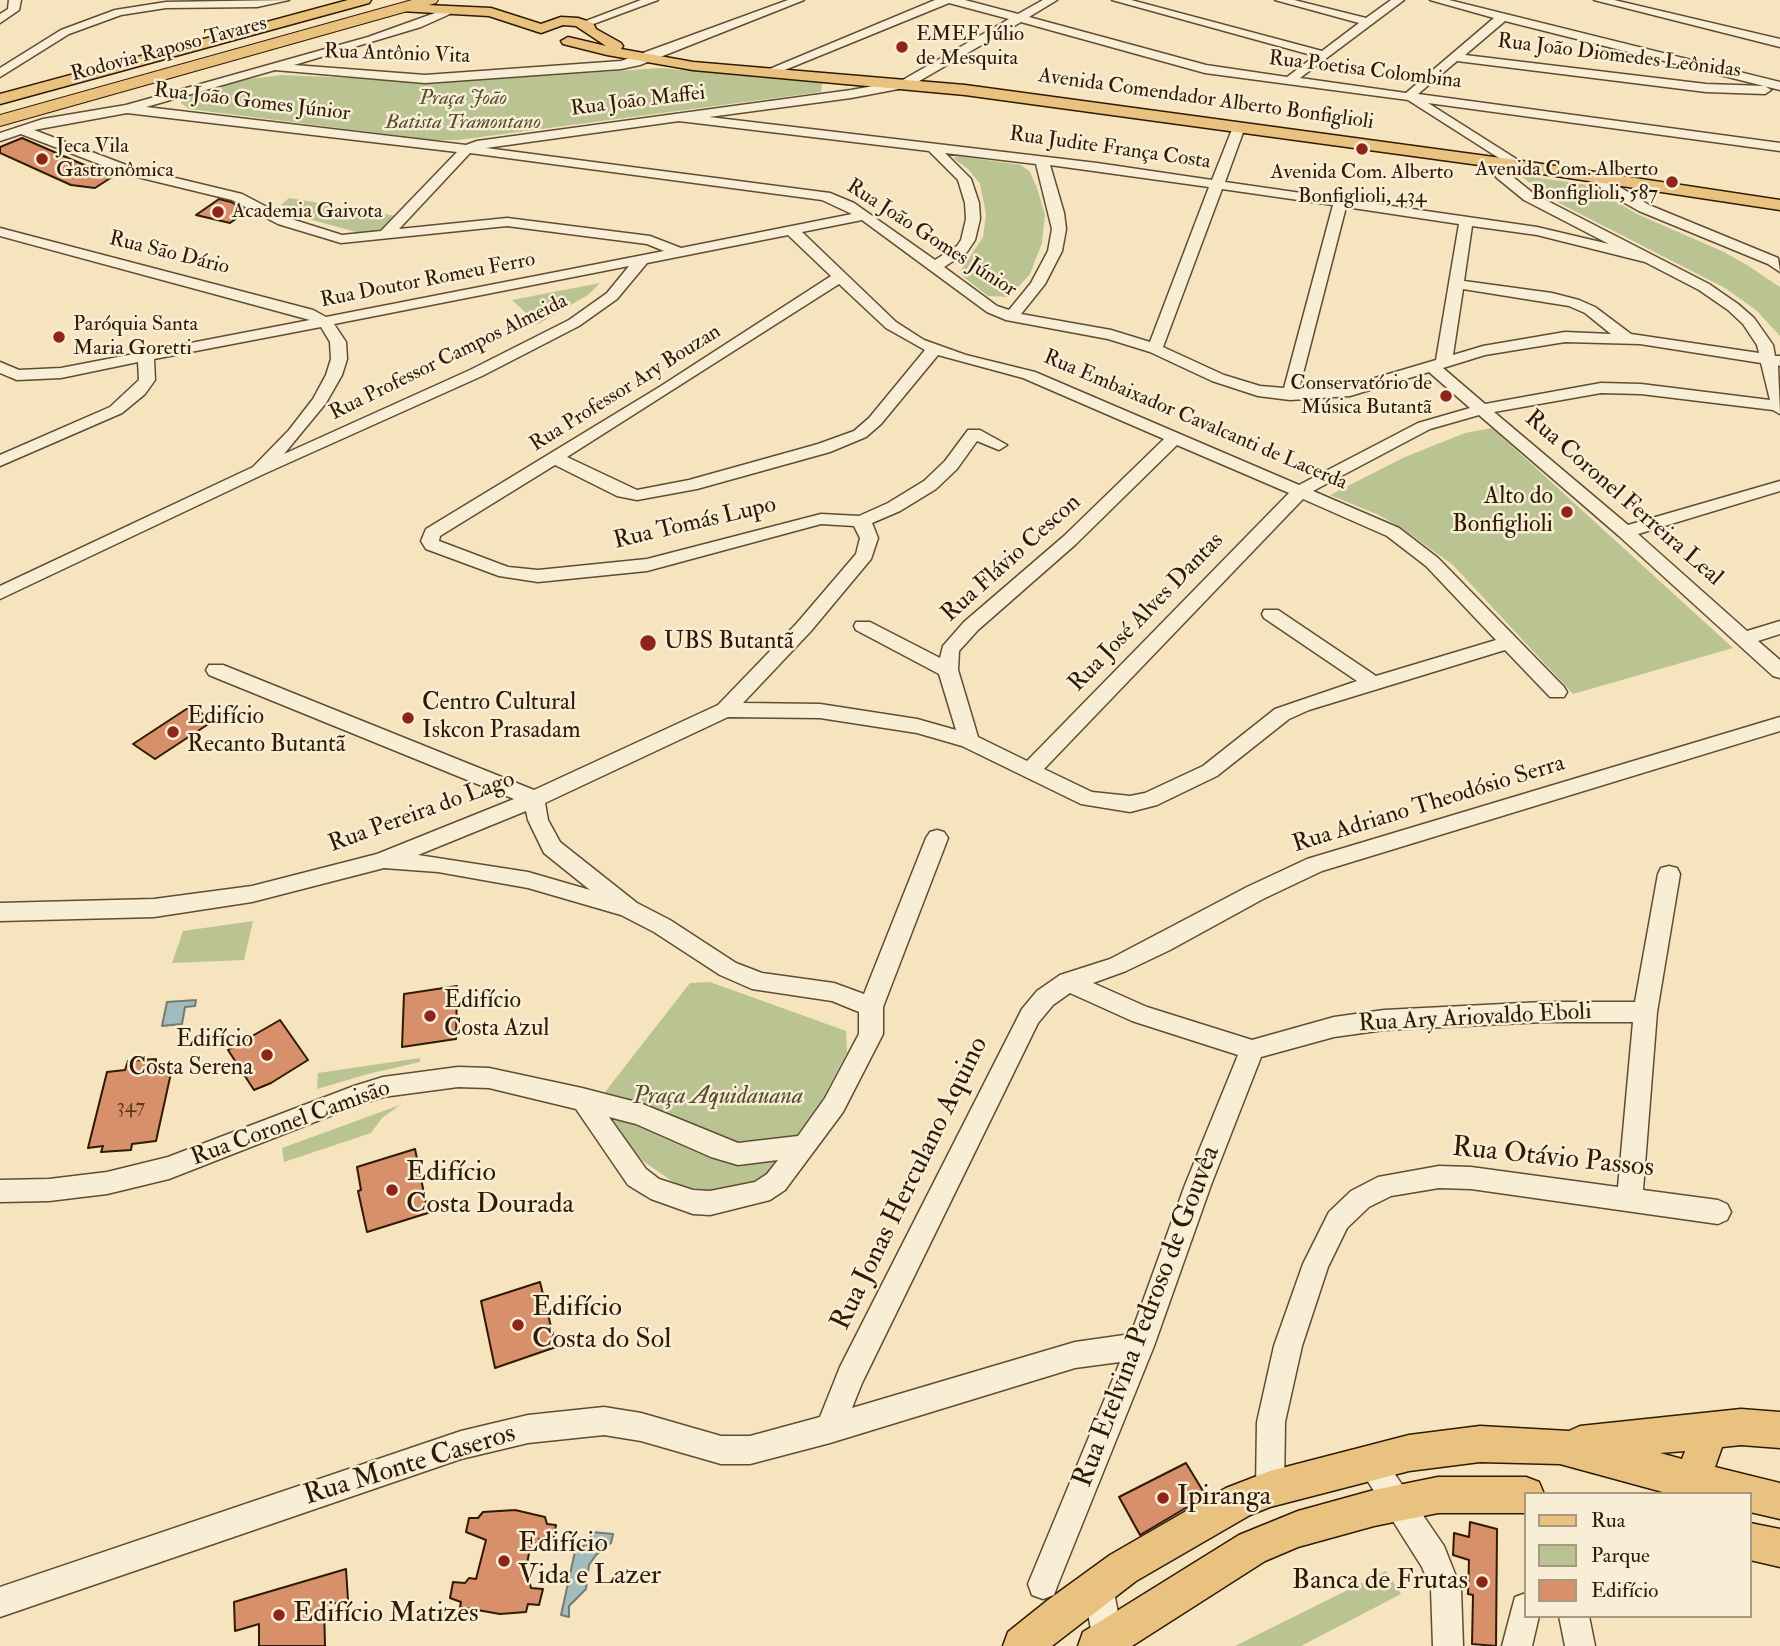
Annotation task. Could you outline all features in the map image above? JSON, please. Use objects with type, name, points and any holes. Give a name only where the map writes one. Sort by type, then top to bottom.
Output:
[{"type":"highway","name":"Rodovia Raposo Tavares","points":[[0,110],[404,4],[430,0]]},
{"type":"highway","name":"Rodovia Raposo Tavares","points":[[2,131],[195,66],[404,4]]},
{"type":"highway","points":[[51,117],[152,84],[195,66]]},
{"type":"main road","points":[[0,99],[364,0]]},
{"type":"main road","points":[[501,0],[506,6],[546,26]]},
{"type":"main road","points":[[404,4],[446,12],[491,12],[546,26],[570,21],[587,28],[582,37],[568,41],[544,38],[539,34],[546,26]]},
{"type":"main road","name":"Avenida Comendador Alberto Bonfiglioli","points":[[587,28],[633,55]]},
{"type":"main road","name":"Avenida Comendador Alberto Bonfiglioli","points":[[568,41],[633,55],[766,73],[991,93],[1516,165],[1780,205]]},
{"type":"main road","points":[[1022,1646],[1098,1586],[1239,1501],[1270,1489],[1368,1461],[1480,1444],[1560,1446],[1741,1427],[1780,1430]]},
{"type":"main road","points":[[1691,1487],[1710,1430]]},
{"type":"main road","points":[[1560,1446],[1691,1487],[1733,1492]]},
{"type":"main road","points":[[1104,1644],[1252,1548],[1298,1529],[1396,1503],[1457,1494],[1524,1495]]},
{"type":"main road","points":[[1752,1495],[1780,1502]]},
{"type":"main road","points":[[1752,1541],[1780,1548]]},
{"type":"street","points":[[0,19],[13,10],[15,0]]},
{"type":"street","points":[[0,73],[65,32],[119,12],[166,5],[257,4],[283,0]]},
{"type":"street","points":[[587,28],[652,0]]},
{"type":"street","name":"Rua Antônio Vita","points":[[276,67],[425,79],[628,64],[633,55],[798,0]]},
{"type":"street","points":[[766,73],[946,0]]},
{"type":"street","name":"Rua Poetisa Colombina","points":[[952,0],[1179,64],[1780,147]]},
{"type":"street","points":[[905,84],[1051,0]]},
{"type":"street","points":[[1118,0],[1322,55]]},
{"type":"street","points":[[1281,0],[1367,22]]},
{"type":"street","points":[[1289,81],[1398,0]]},
{"type":"street","points":[[1436,0],[1780,87]]},
{"type":"street","points":[[1600,0],[1780,43]]},
{"type":"street","points":[[2,131],[51,117],[127,109],[417,25],[446,12]]},
{"type":"street","points":[[1502,17],[1409,96],[1516,165]]},
{"type":"street","name":"Rua João Diomedes Leônidas","points":[[1454,57],[1706,88],[1748,91],[1780,87]]},
{"type":"street","name":"Rua João Maffei","points":[[814,99],[828,94],[842,79]]},
{"type":"street","name":"Rua João Maffei","points":[[467,149],[524,137],[814,99],[905,84]]},
{"type":"street","name":"Rua João Gomes Júnior","points":[[127,109],[514,155],[806,193],[839,201],[864,216],[982,303],[1011,317],[1111,335],[1155,349],[1236,385],[1258,391],[1290,394],[1350,391],[1437,364],[1547,339],[1626,338],[1774,360]]},
{"type":"street","points":[[24,131],[51,117]]},
{"type":"street","name":"Rua Judite França Costa","points":[[676,117],[1042,161],[1537,231],[1584,240],[1644,258]]},
{"type":"street","points":[[1155,349],[1239,127]]},
{"type":"street","points":[[2,131],[24,131],[130,171],[237,197],[283,221],[341,239],[506,222],[650,240],[682,253]]},
{"type":"street","points":[[514,155],[513,149],[524,137]]},
{"type":"street","points":[[1453,157],[1465,150],[1475,139]]},
{"type":"street","points":[[933,148],[964,179],[972,203],[973,219],[968,240],[961,249],[946,261],[933,266]]},
{"type":"street","points":[[385,235],[467,149]]},
{"type":"street","points":[[1011,317],[1038,284],[1055,251],[1059,229],[1058,214],[1042,161]]},
{"type":"street","points":[[1491,162],[1520,190],[1558,213],[1704,287],[1733,307],[1757,331],[1774,360],[1779,407]]},
{"type":"street","points":[[1597,177],[1612,190],[1644,208],[1778,264]]},
{"type":"street","points":[[1644,208],[1644,195],[1661,186]]},
{"type":"street","points":[[1290,394],[1340,203]]},
{"type":"street","points":[[1537,231],[1556,224],[1558,213]]},
{"type":"street","name":"Rua Doutor Romeu Ferro","points":[[0,368],[17,375],[41,376],[864,216]]},
{"type":"street","points":[[1437,364],[1457,284],[1466,222]]},
{"type":"street","name":"Rua Embaixador Cavalcanti de Lacerda","points":[[792,231],[891,325],[933,350],[1029,375],[1372,521],[1411,544],[1432,562],[1557,692]]},
{"type":"street","name":"Rua São Dário","points":[[0,232],[285,305],[325,322]]},
{"type":"street","name":"Rua Professor Campos Almeida","points":[[0,593],[552,335],[605,302],[641,261]]},
{"type":"street","name":"Rua Professor Ary Bouzan","points":[[432,533],[557,459],[840,277]]},
{"type":"street","points":[[1457,284],[1527,293],[1574,303],[1590,310],[1626,338]]},
{"type":"street","points":[[259,471],[295,433],[320,400],[334,375],[339,359],[338,342],[325,322]]},
{"type":"street","points":[[557,459],[623,492],[646,494],[691,485],[824,448],[860,434],[876,421],[933,350]]},
{"type":"street","points":[[0,461],[116,410],[139,391],[146,380],[146,357]]},
{"type":"street","name":"Rua Coronel Ferreira Leal","points":[[1437,364],[1483,409],[1780,671]]},
{"type":"street","name":"Rua José Alves Dantas","points":[[1029,771],[1301,491],[1424,426],[1483,409],[1581,391],[1616,388],[1694,394],[1779,407]]},
{"type":"street","points":[[216,670],[534,799],[725,710],[804,627],[865,555],[869,538],[860,522],[894,507],[930,485],[951,465],[974,433],[999,445]]},
{"type":"street","name":"Rua Flávio Cescon","points":[[948,670],[950,650],[971,626],[1070,540],[1175,438]]},
{"type":"street","points":[[1625,532],[1780,486]]},
{"type":"street","name":"Rua Tomás Lupo","points":[[432,533],[432,545],[505,572],[538,576],[648,565],[821,519],[850,519],[860,522]]},
{"type":"street","points":[[1271,614],[1372,682]]},
{"type":"street","points":[[863,626],[948,670],[969,740]]},
{"type":"street","points":[[1744,639],[1780,627]]},
{"type":"street","points":[[725,710],[820,711],[917,726],[969,740],[1088,799],[1130,804],[1150,800],[1210,771],[1282,714],[1372,682],[1510,642]]},
{"type":"street","name":"Rua Adriano Theodósio Serra","points":[[1068,982],[1118,965],[1315,865],[1780,724]]},
{"type":"street","name":"Rua Pereira do Lago","points":[[0,912],[178,905],[252,894],[380,861],[534,799],[538,820],[552,847],[629,909],[662,926],[728,969],[750,978],[789,987],[834,992],[871,1007]]},
{"type":"street","points":[[582,1098],[637,1177],[651,1188],[693,1202],[710,1203],[761,1192],[776,1182],[834,1105],[871,1034],[871,1007],[937,838]]},
{"type":"street","points":[[380,861],[438,864],[527,880],[629,909]]},
{"type":"street","points":[[1630,1198],[1645,1012],[1669,874]]},
{"type":"street","points":[[1068,982],[1140,1014],[1252,1051]]},
{"type":"street","name":"Rua Jonas Herculano Aquino","points":[[830,1429],[850,1377],[1030,1016],[1045,999],[1068,982]]},
{"type":"street","name":"Rua Ary Ariovaldo Eboli","points":[[1252,1051],[1334,1027],[1384,1020],[1543,1012],[1645,1012]]},
{"type":"street","name":"Rua Etelvina Pedroso de Gouvêa","points":[[1044,1584],[1140,1346],[1198,1185],[1252,1051]]},
{"type":"street","name":"Rua Coronel Camisão","points":[[0,1192],[49,1190],[107,1183],[169,1168],[354,1096],[395,1085],[458,1077],[489,1078],[582,1098],[640,1114],[720,1149],[738,1154],[805,1146]]},
{"type":"street","name":"Rua Otávio Passos","points":[[1270,1489],[1271,1422],[1288,1346],[1316,1264],[1338,1220],[1360,1199],[1387,1185],[1439,1177],[1471,1178],[1718,1212]]},
{"type":"street","name":"Rua Monte Caseros","points":[[0,1602],[461,1446],[528,1429],[604,1421],[641,1427],[721,1450],[750,1450],[830,1429],[1075,1355],[1140,1346]]},
{"type":"street","points":[[1368,1461],[1433,1557],[1446,1589],[1448,1646]]},
{"type":"street","points":[[1098,1586],[1104,1644]]},
{"type":"street","points":[[1517,1646],[1524,1616]]},
{"type":"street","points":[[1574,1618],[1580,1646]]},
{"type":"green space","name":"Praça João Batista Tramontano","points":[[661,68],[822,83],[821,92],[458,140],[434,140],[189,109],[181,103],[185,97],[200,92],[249,79],[282,75],[446,82]]},
{"type":"green space","points":[[958,156],[1021,165],[1030,172],[1037,188],[1045,215],[1042,243],[1030,274],[1009,297],[988,296],[961,275],[961,270],[983,237],[986,214],[980,184],[969,170],[953,158]]},
{"type":"green space","points":[[1519,175],[1588,185],[1637,214],[1724,252],[1747,265],[1780,287],[1780,336],[1756,310],[1725,288],[1559,203]]},
{"type":"green space","points":[[289,198],[396,216],[381,231],[360,233],[301,217],[281,205]]},
{"type":"green space","points":[[600,283],[588,295],[538,324],[512,300]]},
{"type":"green space","points":[[1492,428],[1733,648],[1573,694],[1453,565],[1379,515],[1330,495],[1405,457],[1465,433]]},
{"type":"green space","points":[[253,921],[244,960],[172,963],[183,931]]},
{"type":"green space","name":"Praça Aquidauana","points":[[710,982],[846,1031],[847,1052],[801,1140],[778,1172],[738,1195],[686,1191],[643,1161],[611,1128],[598,1101],[690,983]]},
{"type":"green space","points":[[420,1058],[420,1062],[317,1089],[318,1073]]},
{"type":"green space","points":[[400,1105],[382,1118],[371,1133],[284,1162],[282,1148]]},
{"type":"green space","points":[[1386,1571],[1401,1594],[1301,1646],[1235,1646]]},
{"type":"water","points":[[196,1000],[195,1006],[185,1007],[182,1024],[162,1026],[167,1002]]},
{"type":"water","points":[[592,1532],[613,1534],[611,1543],[596,1555],[589,1565],[586,1589],[569,1606],[569,1617],[561,1615],[576,1547],[589,1545]]},
{"type":"building","name":"Jeca Vila Gastronômica","points":[[22,138],[112,177],[95,188],[71,185],[0,153],[0,147]]},
{"type":"building","name":"Academia Gaivota","points":[[219,199],[247,211],[230,223],[196,215]]},
{"type":"building","name":"Edifício Recanto Butantã","points":[[191,706],[213,721],[155,759],[133,744]]},
{"type":"building","name":"Edifício Costa Azul","points":[[457,986],[456,1039],[402,1047],[404,994]]},
{"type":"building","name":"Edifício Costa Serena","points":[[280,1020],[308,1060],[271,1083],[254,1090],[228,1050]]},
{"type":"building","points":[[156,1059],[155,1066],[173,1064],[156,1141],[132,1144],[131,1150],[101,1152],[103,1146],[88,1148],[107,1072],[125,1070],[128,1061]]},
{"type":"building","name":"Edifício Costa Dourada","points":[[415,1149],[428,1213],[367,1232],[358,1191],[361,1190],[357,1167]]},
{"type":"building","name":"Edifício Costa do Sol","points":[[540,1282],[556,1347],[495,1368],[481,1301]]},
{"type":"building","name":"Ipiranga","points":[[1186,1463],[1206,1496],[1140,1535],[1119,1497]]},
{"type":"building","name":"Edifício Vida e Lazer","points":[[515,1510],[545,1517],[547,1524],[556,1525],[553,1541],[539,1539],[539,1544],[531,1544],[526,1568],[531,1588],[543,1589],[539,1605],[528,1604],[526,1612],[500,1614],[460,1607],[461,1602],[450,1598],[453,1582],[465,1583],[469,1578],[476,1579],[486,1540],[466,1532],[469,1518],[478,1518],[483,1512]]},
{"type":"building","name":"Banca de Frutas","points":[[1470,1522],[1497,1529],[1496,1646],[1472,1644],[1473,1595],[1468,1594],[1469,1560],[1453,1555],[1454,1533],[1469,1537]]},
{"type":"building","name":"Edifício Matizes","points":[[346,1569],[348,1600],[324,1606],[325,1646],[259,1646],[259,1624],[235,1631],[234,1602]]},
{"type":"place","name":"EMEF Júlio de Mesquita","points":[[902,47]]},
{"type":"place","name":"Avenida Com. Alberto Bonfiglioli, 434","points":[[1362,149]]},
{"type":"place","name":"Jeca Vila Gastronômica","points":[[42,159]]},
{"type":"place","name":"Avenida Com. Alberto Bonfiglioli, 587","points":[[1672,182]]},
{"type":"place","name":"Academia Gaivota","points":[[218,212]]},
{"type":"place","name":"Paróquia Santa Maria Goretti","points":[[59,337]]},
{"type":"place","name":"Conservatório de Música Butantã","points":[[1446,396]]},
{"type":"place","name":"Alto do Bonfiglioli","points":[[1567,512]]},
{"type":"place","name":"UBS Butantã","points":[[648,643]]},
{"type":"place","name":"Centro Cultural Iskcon Prasadam","points":[[408,718]]},
{"type":"place","name":"Edifício Recanto Butantã","points":[[173,732]]},
{"type":"place","name":"Edifício Costa Azul","points":[[430,1016]]},
{"type":"place","name":"Edifício Costa Serena","points":[[267,1055]]},
{"type":"place","name":"Edifício Costa Dourada","points":[[392,1190]]},
{"type":"place","name":"Edifício Costa do Sol","points":[[518,1325]]},
{"type":"place","name":"Ipiranga","points":[[1163,1498]]},
{"type":"place","name":"Edifício Vida e Lazer","points":[[504,1561]]},
{"type":"place","name":"Banca de Frutas","points":[[1482,1582]]},
{"type":"place","name":"Edifício Matizes","points":[[279,1615]]}]
